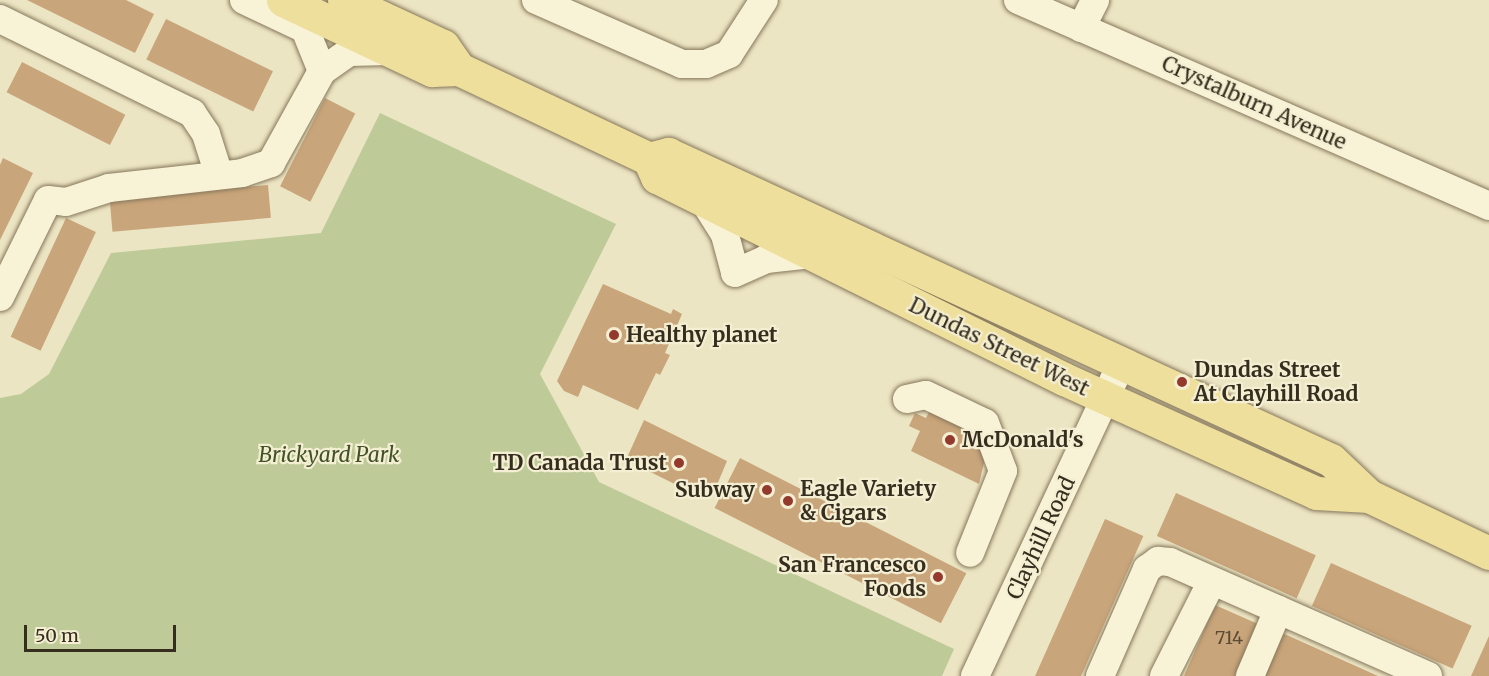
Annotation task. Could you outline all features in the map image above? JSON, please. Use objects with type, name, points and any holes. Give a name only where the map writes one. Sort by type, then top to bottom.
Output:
[{"type":"main road","name":"Dundas Street West","points":[[283,0],[432,70],[459,69],[650,159],[668,154],[1120,366],[1331,460],[1369,496],[1489,554]]},
{"type":"main road","name":"Dundas Street West","points":[[344,0],[443,46],[459,69]]},
{"type":"main road","name":"Dundas Street West","points":[[650,159],[657,177],[1106,398],[1316,493],[1369,496]]},
{"type":"street","points":[[244,0],[305,29],[322,71]]},
{"type":"street","points":[[536,0],[682,64],[694,64],[729,54],[764,0]]},
{"type":"street","name":"Crystalburn Avenue","points":[[1018,0],[1489,206]]},
{"type":"street","points":[[1081,28],[1095,0]]},
{"type":"street","points":[[0,19],[192,113],[206,134],[219,175]]},
{"type":"street","points":[[0,297],[48,200],[66,202],[109,188],[242,173],[271,163],[282,150],[322,71],[349,52],[391,51]]},
{"type":"street","points":[[704,201],[725,235],[735,273],[766,259],[812,254]]},
{"type":"street","name":"Clayhill Road","points":[[975,676],[1120,366]]},
{"type":"street","points":[[907,399],[926,395],[985,423],[1003,471],[970,553]]},
{"type":"street","points":[[1100,676],[1147,569],[1158,561],[1170,562],[1428,676]]},
{"type":"street","points":[[1164,676],[1212,581]]},
{"type":"street","points":[[1250,676],[1278,610]]},
{"type":"green space","name":"Brickyard Park","points":[[380,113],[616,224],[540,374],[599,482],[954,649],[942,676],[0,676],[0,398],[21,394],[49,374],[111,253],[321,233]]},
{"type":"building","points":[[27,0],[126,0],[154,14],[135,53]]},
{"type":"building","points":[[166,19],[273,71],[253,112],[146,59]]},
{"type":"building","points":[[22,62],[125,115],[110,145],[7,92]]},
{"type":"building","points":[[325,98],[355,113],[310,202],[280,186]]},
{"type":"building","points":[[3,158],[33,173],[0,240],[0,165]]},
{"type":"building","points":[[268,185],[271,218],[112,232],[110,199]]},
{"type":"building","points":[[66,218],[96,232],[41,351],[11,337]]},
{"type":"building","points":[[603,284],[671,314],[673,309],[682,314],[665,353],[670,355],[660,375],[656,373],[638,410],[583,385],[578,397],[564,391],[557,381]]},
{"type":"building","name":"McDonald's","points":[[932,406],[980,430],[987,450],[979,484],[911,451],[920,431],[909,426],[915,413],[926,418]]},
{"type":"building","points":[[644,420],[727,461],[714,492],[701,497],[626,460]]},
{"type":"building","points":[[740,458],[966,573],[941,623],[715,508]]},
{"type":"building","points":[[1176,493],[1316,555],[1297,598],[1157,536]]},
{"type":"building","points":[[1105,519],[1143,536],[1081,676],[1035,676]]},
{"type":"building","points":[[1331,563],[1472,626],[1453,669],[1312,606]]},
{"type":"building","points":[[1215,605],[1258,624],[1235,676],[1184,676]]},
{"type":"building","points":[[1280,632],[1378,676],[1265,676]]},
{"type":"building","points":[[1489,636],[1489,676],[1471,676]]},
{"type":"place","name":"Healthy planet","points":[[614,335]]},
{"type":"place","name":"Dundas Street At Clayhill Road","points":[[1182,382]]},
{"type":"place","name":"McDonald's","points":[[950,440]]},
{"type":"place","name":"TD Canada Trust","points":[[679,463]]},
{"type":"place","name":"Subway","points":[[767,490]]},
{"type":"place","name":"Eagle Variety & Cigars","points":[[788,501]]},
{"type":"place","name":"San Francesco Foods","points":[[938,577]]}]
